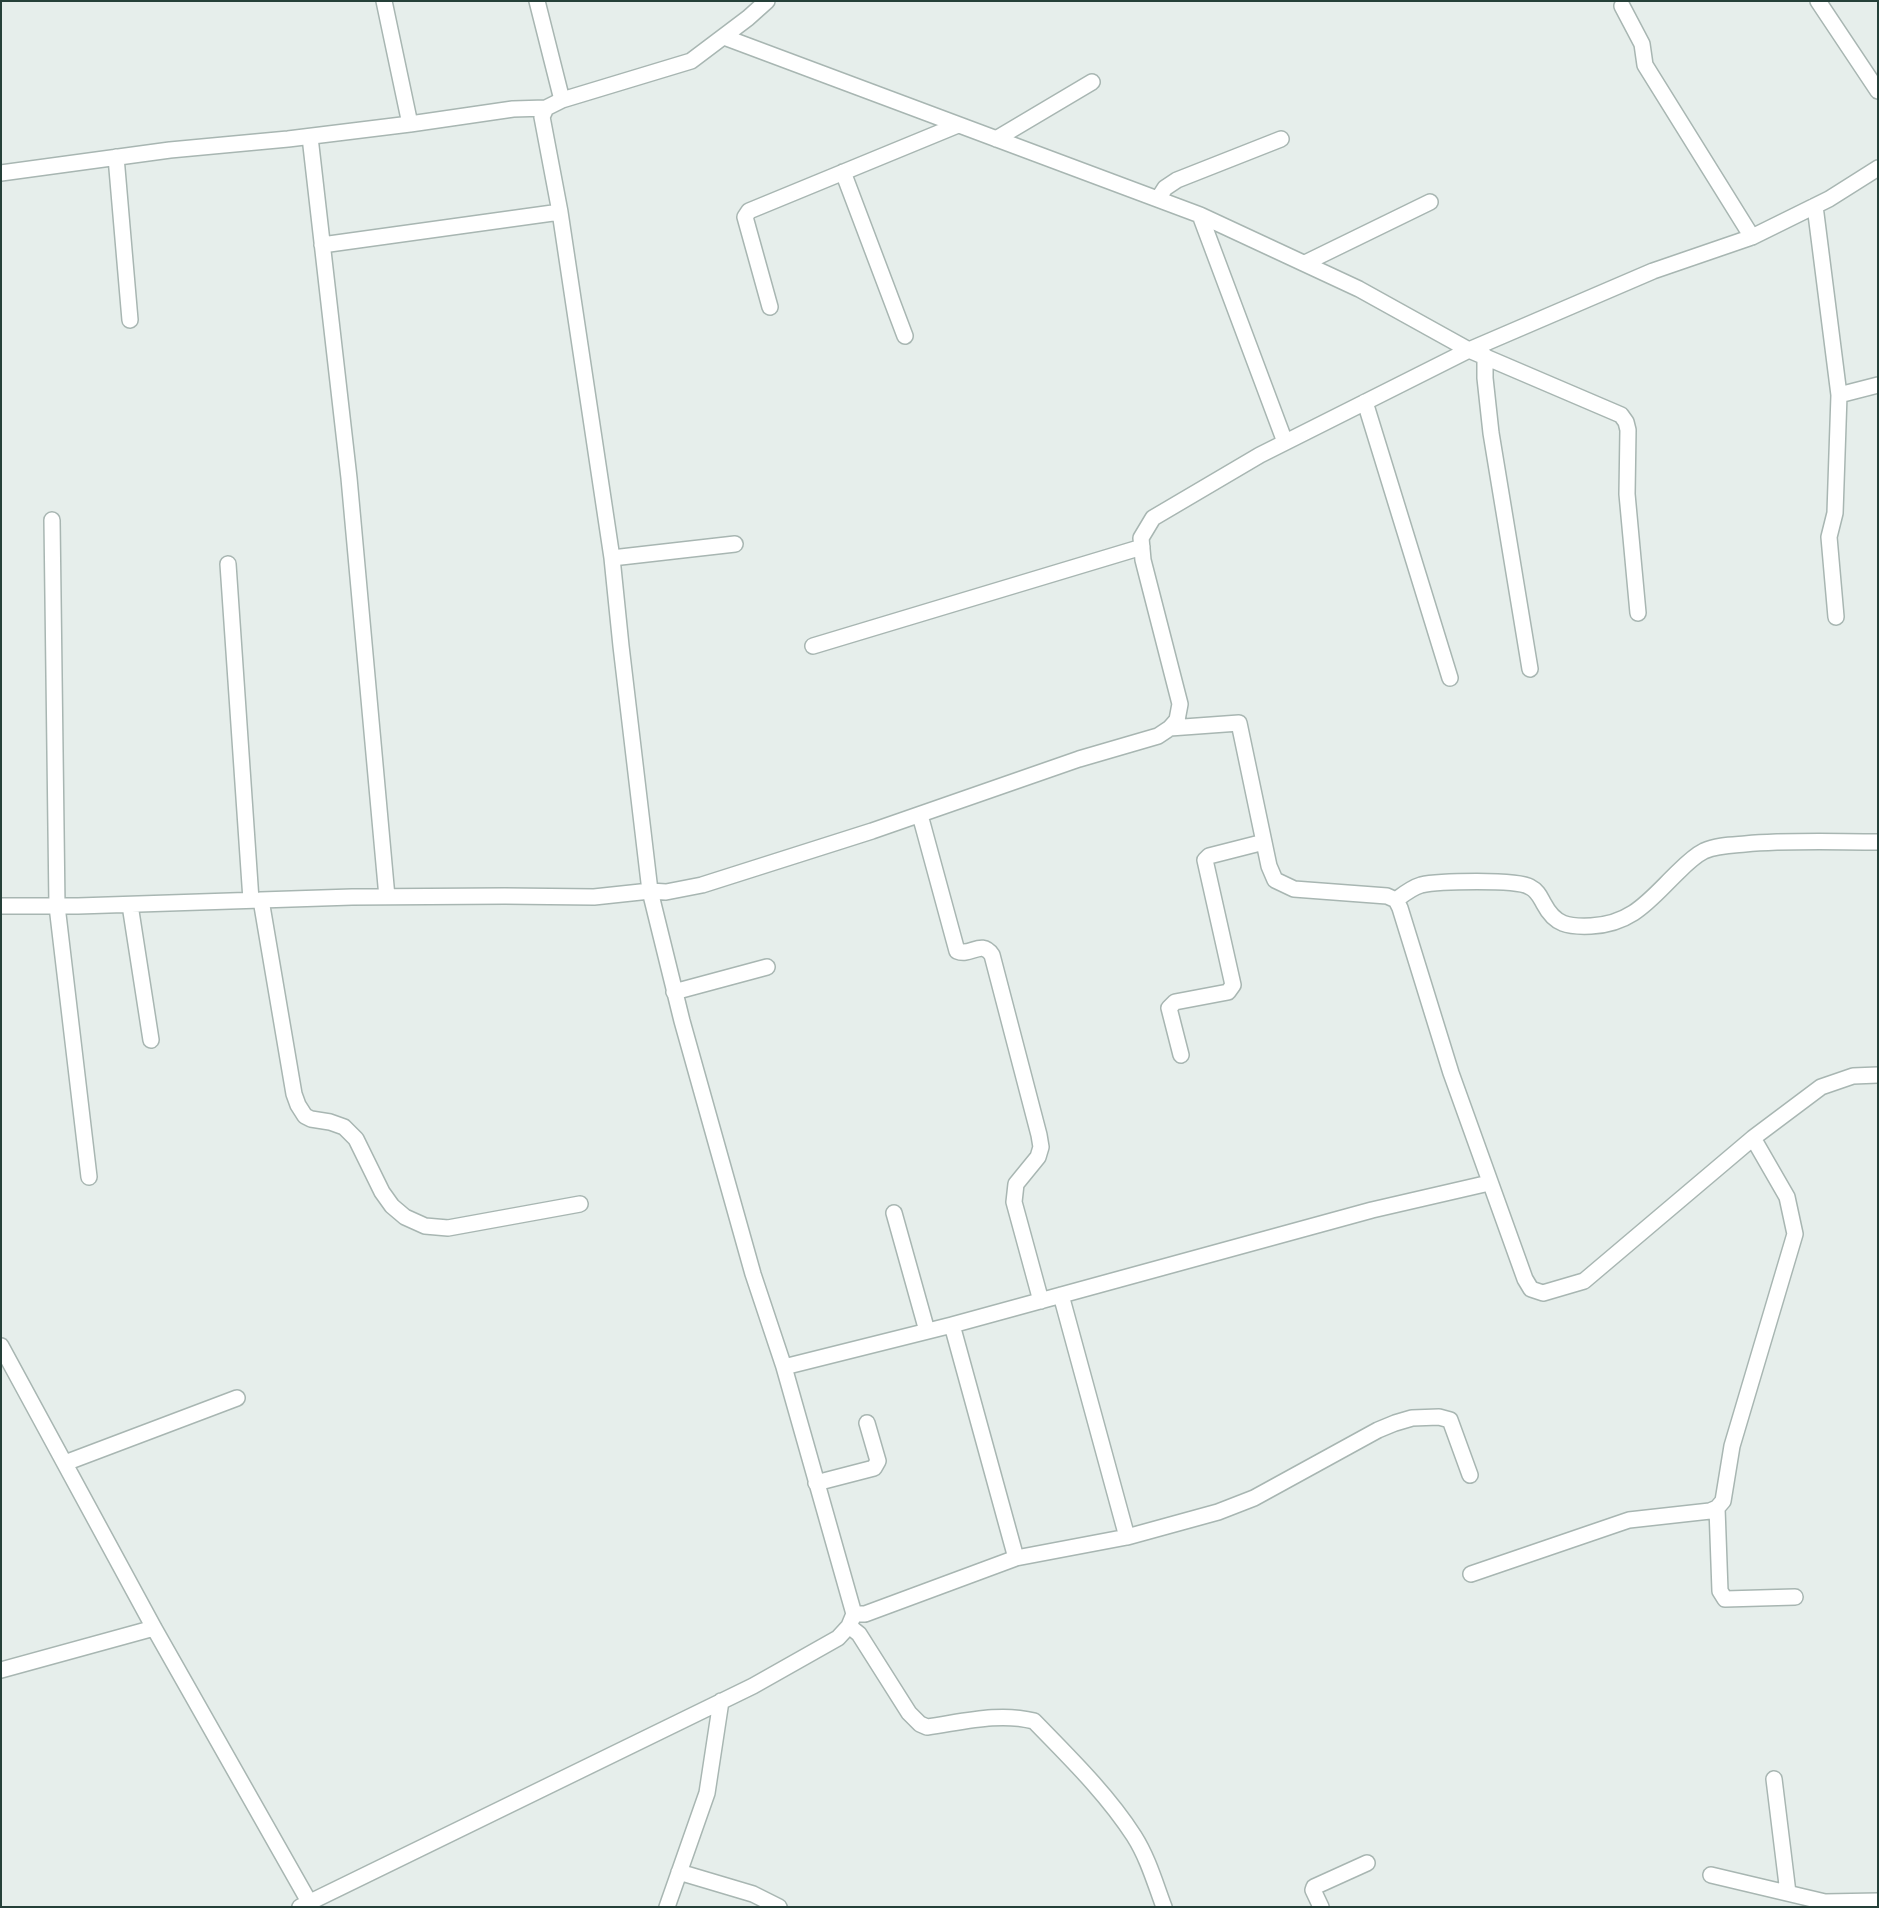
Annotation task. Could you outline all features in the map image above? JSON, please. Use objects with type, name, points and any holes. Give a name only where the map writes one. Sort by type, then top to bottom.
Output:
[{"type":"street","points":[[384,1],[410,124]]},
{"type":"street","points":[[537,1],[562,100]]},
{"type":"street","points":[[1,173],[170,150],[310,137],[513,109],[546,108],[562,100],[691,61],[724,37],[767,1]]},
{"type":"street","points":[[1818,1],[1878,91]]},
{"type":"street","points":[[1622,6],[1642,44],[1645,65],[1752,237]]},
{"type":"street","points":[[724,37],[1200,215],[1359,289],[1469,350],[1613,410],[1626,422],[1628,430],[1626,494],[1638,613]]},
{"type":"street","points":[[996,139],[1092,82]]},
{"type":"street","points":[[546,108],[542,117],[560,212],[612,558],[620,646],[650,891],[674,992],[753,1274],[784,1367],[851,1620],[909,1713],[920,1724],[927,1726],[1000,1716],[1017,1716],[1034,1721],[1108,1801],[1135,1837],[1147,1861],[1164,1907]]},
{"type":"street","points":[[770,307],[746,214],[958,124]]},
{"type":"street","points":[[310,137],[349,478],[387,897]]},
{"type":"street","points":[[1158,199],[1165,188],[1177,180],[1281,139]]},
{"type":"street","points":[[116,157],[130,320]]},
{"type":"street","points":[[1,906],[387,897],[594,897],[650,891],[666,892],[702,885],[920,814],[1079,759],[1158,736],[1170,728],[1177,720],[1180,704],[1143,560],[1141,538],[1153,518],[1260,455],[1469,350],[1653,271],[1752,237],[1815,206],[1878,168]]},
{"type":"street","points":[[843,172],[905,336]]},
{"type":"street","points":[[1305,263],[1430,202]]},
{"type":"street","points":[[1815,206],[1839,395],[1836,513],[1829,537],[1836,617]]},
{"type":"street","points":[[322,244],[560,212]]},
{"type":"street","points":[[1200,215],[1285,442]]},
{"type":"street","points":[[1485,356],[1485,378],[1491,433],[1530,670]]},
{"type":"street","points":[[1839,395],[1878,385]]},
{"type":"street","points":[[1365,402],[1450,678]]},
{"type":"street","points":[[52,520],[58,906],[90,1177]]},
{"type":"street","points":[[612,558],[735,544]]},
{"type":"street","points":[[813,646],[1142,547]]},
{"type":"street","points":[[228,564],[256,900],[294,1094],[298,1105],[305,1116],[311,1119],[330,1122],[344,1127],[356,1139],[382,1192],[392,1206],[405,1217],[425,1226],[448,1228],[580,1204]]},
{"type":"street","points":[[1170,728],[1238,723],[1269,866],[1275,880],[1294,889],[1387,896],[1396,900],[1490,1183],[1525,1279],[1532,1289],[1543,1293],[1584,1281],[1753,1138],[1821,1087],[1853,1076],[1878,1075]]},
{"type":"street","points":[[920,814],[957,951],[962,953],[983,948],[992,955],[1039,1135],[1041,1147],[1038,1156],[1016,1184],[1014,1202],[1041,1301]]},
{"type":"street","points":[[1396,900],[1409,890],[1422,885],[1443,882],[1515,882],[1529,886],[1537,892],[1548,912],[1559,922],[1568,926],[1592,926],[1613,923],[1636,913],[1694,857],[1716,846],[1778,841],[1878,842]]},
{"type":"street","points":[[1181,1055],[1169,1008],[1172,1004],[1228,992],[1233,986],[1204,860],[1209,856],[1264,842]]},
{"type":"street","points":[[130,904],[151,1040]]},
{"type":"street","points":[[674,992],[768,967]]},
{"type":"street","points":[[1471,1574],[1629,1520],[1710,1511],[1723,1501],[1732,1446],[1794,1234],[1787,1197],[1753,1138]]},
{"type":"street","points":[[784,1367],[927,1332],[1372,1210],[1490,1183]]},
{"type":"street","points":[[894,1213],[927,1332]]},
{"type":"street","points":[[1061,1295],[1127,1537]]},
{"type":"street","points":[[952,1325],[1016,1558]]},
{"type":"street","points":[[1,1346],[307,1905],[753,1686],[838,1638],[851,1620],[1016,1558],[1127,1537],[1185,1522],[1254,1498],[1378,1430],[1412,1418],[1440,1417],[1450,1420],[1470,1475]]},
{"type":"street","points":[[65,1463],[237,1398]]},
{"type":"street","points":[[816,1483],[874,1468],[877,1465],[878,1461],[867,1423]]},
{"type":"street","points":[[1716,1508],[1720,1591],[1725,1599],[1795,1597]]},
{"type":"street","points":[[1,1670],[154,1628]]},
{"type":"street","points":[[667,1907],[707,1793],[721,1702]]},
{"type":"street","points":[[1774,1779],[1788,1893]]},
{"type":"street","points":[[1321,1907],[1313,1894],[1312,1890],[1314,1887],[1367,1863]]},
{"type":"street","points":[[679,1872],[753,1894],[779,1907]]},
{"type":"street","points":[[1711,1875],[1825,1902],[1878,1902]]}]
